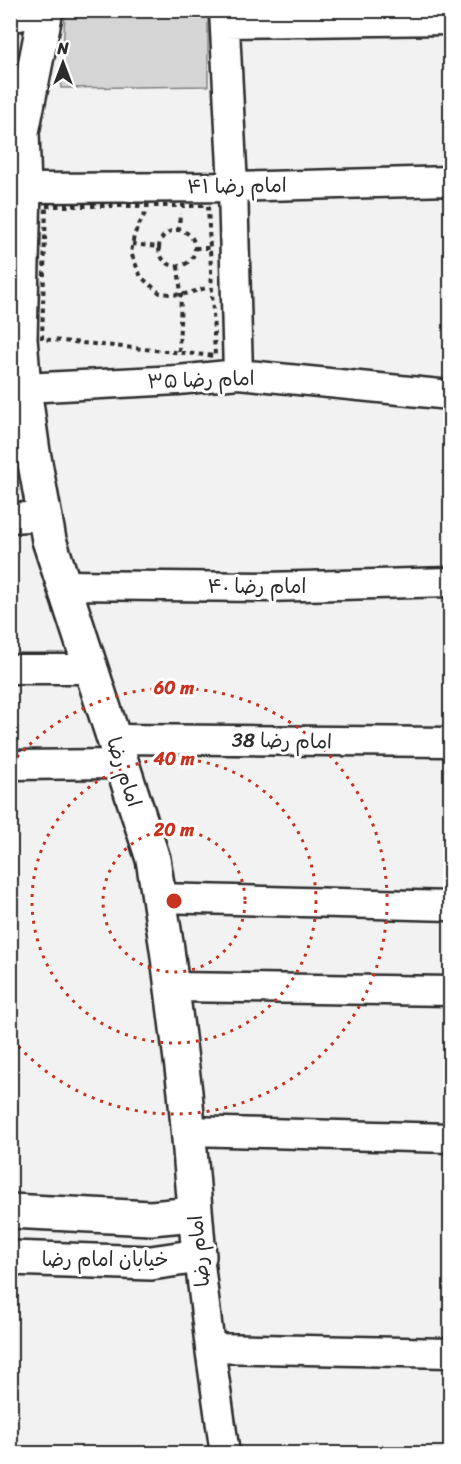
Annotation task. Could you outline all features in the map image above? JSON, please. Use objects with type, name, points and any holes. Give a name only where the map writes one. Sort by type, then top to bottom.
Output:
[{"type":"street","points":[[10,13],[17,14],[35,10]]},
{"type":"street","points":[[22,132],[46,10]]},
{"type":"street","points":[[238,375],[223,282],[233,187],[225,17],[450,20]]},
{"type":"street","points":[[10,99],[22,132]]},
{"type":"street","name":"امام رضا","points":[[22,132],[24,188],[20,338],[24,388],[49,540],[153,859],[172,987],[189,1131],[194,1214],[225,1454]]},
{"type":"street","name":"امام رضا ۴۱","points":[[24,188],[152,196],[233,187],[450,181]]},
{"type":"street","name":"امام رضا ۳۵","points":[[24,388],[238,375],[450,395]]},
{"type":"street","points":[[10,518],[45,516]]},
{"type":"street","name":"امام رضا ۴۰","points":[[64,585],[266,587],[450,582]]},
{"type":"street","points":[[10,669],[90,669]]},
{"type":"street","name":"امام رضا 38","points":[[10,765],[117,751],[450,742]]},
{"type":"street","points":[[159,898],[450,906]]},
{"type":"street","points":[[172,987],[450,991]]},
{"type":"street","points":[[189,1131],[450,1138]]},
{"type":"street","points":[[10,1211],[151,1218],[194,1214]]},
{"type":"street","name":"خیابان امام رضا","points":[[10,1258],[151,1263],[199,1256]]},
{"type":"street","points":[[210,1348],[450,1353]]},
{"type":"path","points":[[152,196],[134,235],[130,253],[141,277],[160,292],[181,295],[223,282]]},
{"type":"path","points":[[152,196],[208,206],[223,282],[214,356],[42,339],[46,206],[152,196]]},
{"type":"path","points":[[171,230],[186,231],[196,242],[195,257],[184,267],[169,266],[159,255],[160,247],[160,240],[171,230]]},
{"type":"path","points":[[132,244],[160,247]]},
{"type":"path","points":[[178,266],[181,295],[178,380]]},
{"type":"shaded area","points":[[71,11],[208,11],[208,86],[61,88],[65,13]]}]
